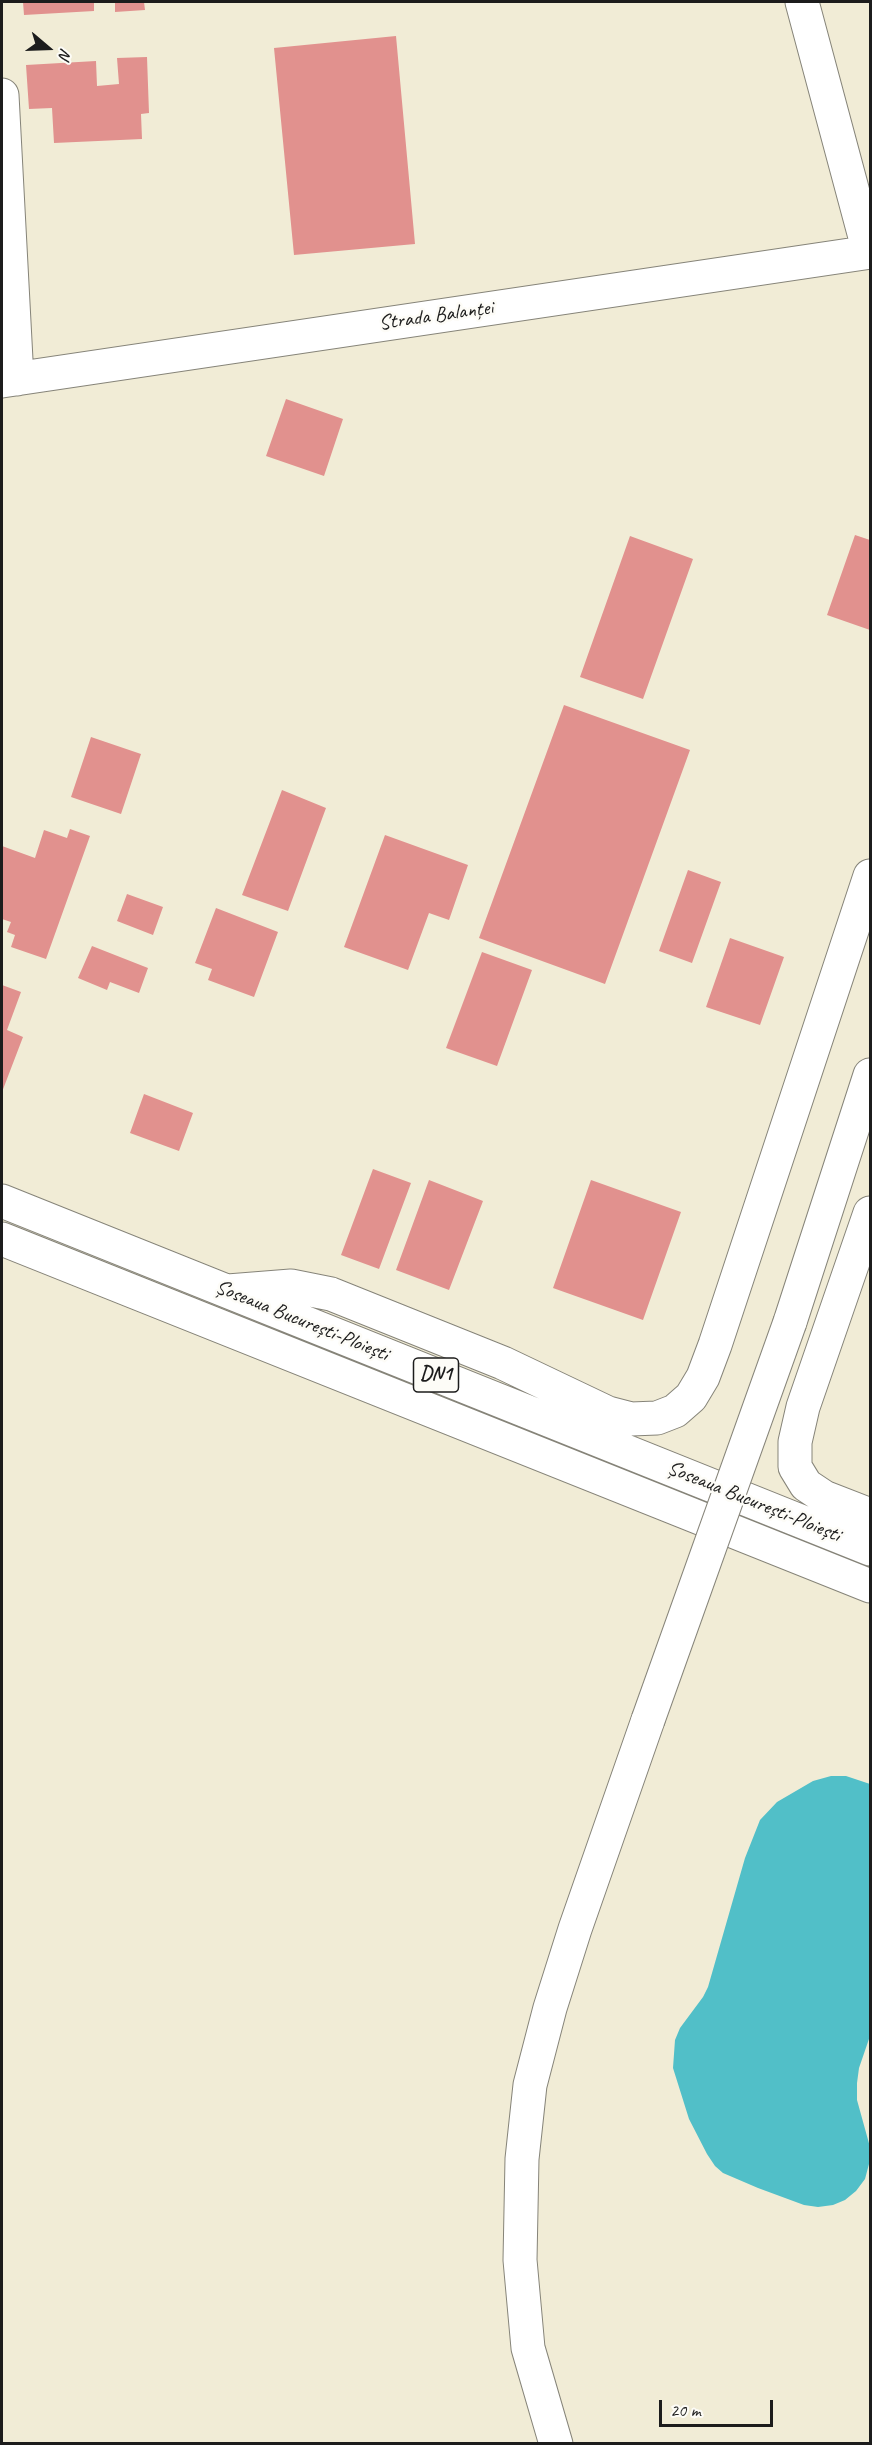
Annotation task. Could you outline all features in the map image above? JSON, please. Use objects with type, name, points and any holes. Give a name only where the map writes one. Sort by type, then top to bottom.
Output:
[{"type":"main road","points":[[802,2],[870,252]]},
{"type":"main road","points":[[2,95],[9,380]]},
{"type":"main road","name":"Strada Balanței","points":[[9,380],[870,252]]},
{"type":"main road","points":[[228,1291],[291,1286],[331,1294],[503,1363],[608,1413],[639,1419],[657,1418],[675,1412],[691,1398],[703,1377],[870,876]]},
{"type":"main road","points":[[556,2444],[528,2348],[520,2260],[522,2159],[530,2085],[550,2008],[575,1929],[790,1322],[870,1075]]},
{"type":"main road","name":"Șoseaua București-Ploiești","points":[[2,1201],[870,1549]]},
{"type":"main road","points":[[870,1213],[803,1407],[795,1442],[795,1467],[806,1485],[824,1497],[870,1515]]},
{"type":"main road","name":"Șoseaua București-Ploiești","points":[[2,1239],[870,1586]]},
{"type":"water","points":[[831,1776],[846,1776],[870,1784],[870,2036],[859,2068],[857,2100],[870,2147],[865,2179],[856,2191],[845,2200],[833,2205],[818,2207],[804,2205],[758,2188],[723,2173],[715,2166],[689,2119],[673,2068],[675,2040],[680,2028],[708,1987],[745,1858],[760,1820],[777,1802],[813,1781]]},
{"type":"building","points":[[23,2],[94,2],[94,11],[24,15]]},
{"type":"building","points":[[115,2],[144,2],[145,10],[115,12]]},
{"type":"building","points":[[396,36],[415,244],[294,255],[274,48]]},
{"type":"building","points":[[147,57],[149,113],[141,114],[142,139],[54,143],[52,108],[29,109],[26,65],[96,61],[97,86],[119,84],[117,58]]},
{"type":"building","points":[[286,399],[343,419],[324,476],[266,456]]},
{"type":"building","points":[[855,535],[870,540],[870,630],[827,615]]},
{"type":"building","points":[[630,536],[693,559],[643,699],[580,677]]},
{"type":"building","points":[[564,705],[690,750],[605,984],[479,938]]},
{"type":"building","points":[[91,737],[141,754],[121,814],[71,797]]},
{"type":"building","points":[[282,790],[326,808],[288,911],[242,895]]},
{"type":"building","points":[[70,829],[90,836],[46,959],[11,947],[15,935],[7,932],[11,922],[2,919],[2,846],[35,858],[44,830],[67,838]]},
{"type":"building","points":[[385,835],[468,865],[449,920],[429,913],[408,970],[344,947]]},
{"type":"building","points":[[688,870],[721,882],[692,963],[659,951]]},
{"type":"building","points":[[127,894],[163,907],[153,935],[117,921]]},
{"type":"building","points":[[216,908],[278,932],[254,997],[208,980],[212,969],[195,963]]},
{"type":"building","points":[[730,938],[784,957],[760,1025],[706,1007]]},
{"type":"building","points":[[92,946],[148,968],[139,993],[110,982],[107,990],[78,978]]},
{"type":"building","points":[[482,952],[532,970],[497,1066],[446,1048]]},
{"type":"building","points":[[2,985],[21,992],[7,1030],[23,1037],[2,1092]]},
{"type":"building","points":[[144,1094],[193,1113],[179,1151],[130,1133]]},
{"type":"building","points":[[373,1169],[411,1183],[379,1269],[341,1255]]},
{"type":"building","points":[[429,1180],[483,1201],[449,1290],[396,1270]]},
{"type":"building","points":[[591,1180],[681,1212],[643,1320],[553,1288]]}]
